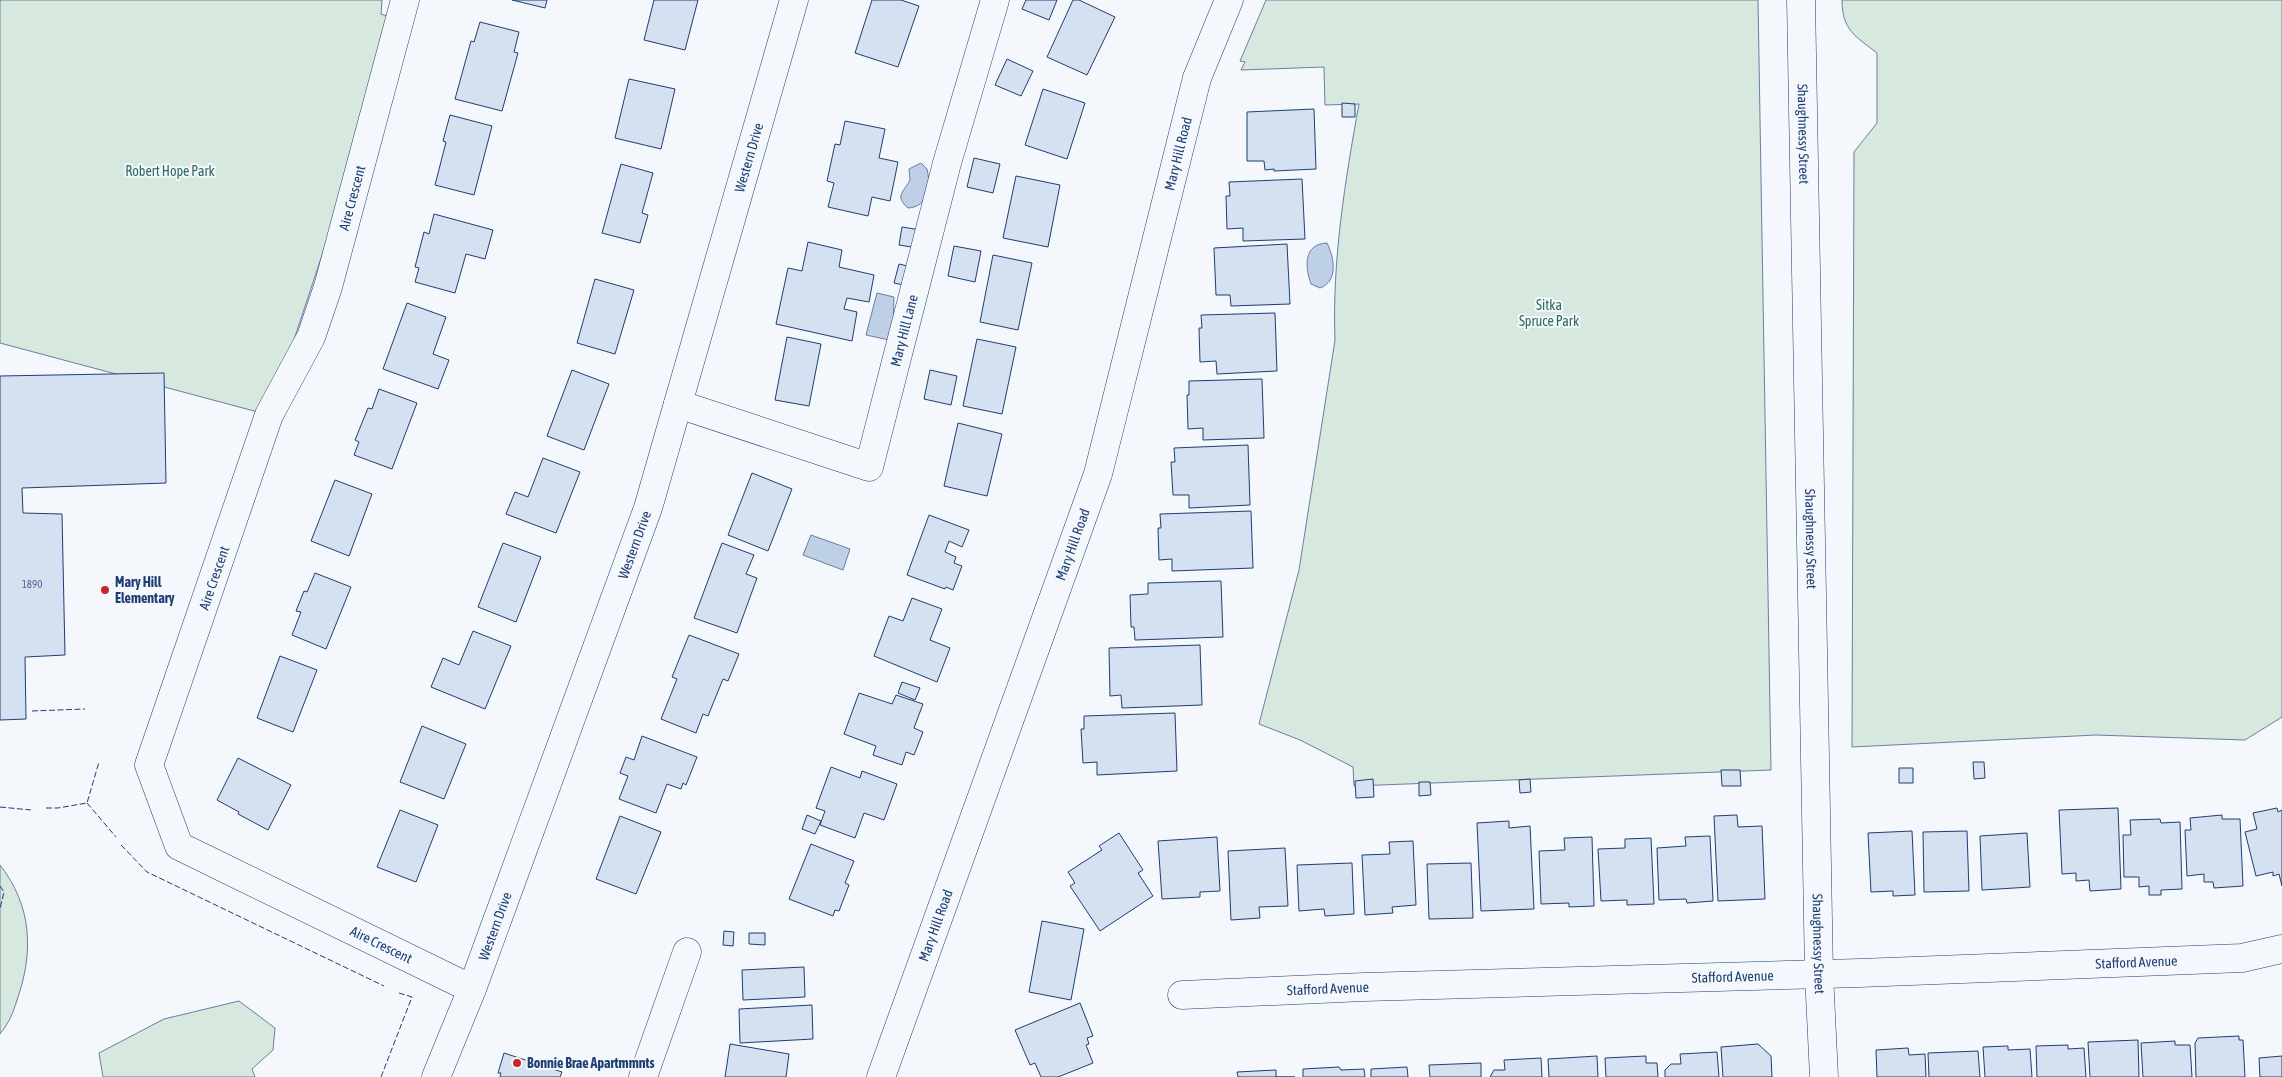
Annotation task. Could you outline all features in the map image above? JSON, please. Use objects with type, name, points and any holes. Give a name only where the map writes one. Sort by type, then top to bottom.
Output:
[{"type":"street","name":"Aire Crescent","points":[[405,0],[328,287],[311,337],[269,415],[150,766],[179,846],[472,988]]},
{"type":"street","name":"Western Drive","points":[[436,1077],[472,988],[648,508],[794,0]]},
{"type":"street","name":"Mary Hill Lane","points":[[678,404],[869,467],[947,163],[995,0]]},
{"type":"street","name":"Mary Hill Road","points":[[881,1077],[1098,474],[1197,78],[1229,0]]},
{"type":"street","name":"Shaughnessy Street","points":[[1801,0],[1819,974],[1824,1077]]},
{"type":"street","name":"Stafford Avenue","points":[[1182,995],[2242,958],[2282,949]]},
{"type":"street","points":[[644,1077],[686,952]]},
{"type":"green space","name":"Robert Hope Park","points":[[0,0],[382,0],[381,14],[400,20],[269,415],[0,343]]},
{"type":"green space","name":"Sitka Spruce Park","points":[[1266,0],[1758,0],[1771,770],[1354,786],[1353,767],[1300,740],[1259,724],[1299,570],[1335,340],[1336,281],[1341,221],[1359,104],[1325,105],[1324,67],[1241,70],[1245,62],[1240,61]]},
{"type":"green space","points":[[1842,0],[2282,0],[2282,717],[2245,740],[2096,735],[1852,747],[1854,152],[1877,123],[1877,53],[1856,37],[1847,25],[1844,19]]},
{"type":"green space","points":[[0,865],[19,897],[24,913],[28,947],[17,1000],[6,1026],[0,1034]]},
{"type":"green space","points":[[239,1001],[275,1028],[273,1050],[252,1069],[255,1077],[103,1077],[99,1053],[164,1019]]},
{"type":"water","points":[[921,163],[927,169],[929,182],[927,194],[920,204],[908,208],[901,197],[910,180],[909,169]]},
{"type":"water","points":[[1327,243],[1332,255],[1333,268],[1330,280],[1320,288],[1311,284],[1307,264],[1310,252],[1314,247]]},
{"type":"water","points":[[877,293],[894,297],[893,327],[889,340],[866,335]]},
{"type":"water","points":[[811,535],[850,549],[843,570],[803,555]]},
{"type":"building","points":[[512,0],[547,0],[545,8]]},
{"type":"building","points":[[654,0],[698,0],[685,50],[644,40]]},
{"type":"building","points":[[872,0],[901,0],[919,6],[898,67],[855,53]]},
{"type":"building","points":[[1026,0],[1057,0],[1049,20],[1022,9]]},
{"type":"building","points":[[1073,0],[1079,0],[1115,17],[1087,75],[1047,57]]},
{"type":"building","points":[[480,22],[519,32],[514,52],[518,53],[502,111],[455,99],[471,41],[474,42]]},
{"type":"building","points":[[1007,59],[1033,71],[1021,96],[995,85]]},
{"type":"building","points":[[629,79],[675,89],[661,149],[615,138]]},
{"type":"building","points":[[1043,89],[1085,103],[1067,159],[1025,145]]},
{"type":"building","points":[[1342,103],[1355,104],[1355,117],[1342,117]]},
{"type":"building","points":[[1314,109],[1316,169],[1265,170],[1264,161],[1247,161],[1247,112]]},
{"type":"building","points":[[450,115],[492,126],[474,195],[435,185],[446,142],[443,141]]},
{"type":"building","points":[[845,121],[885,129],[879,158],[898,162],[890,201],[872,197],[868,216],[828,207],[834,183],[827,181],[835,144],[840,145]]},
{"type":"building","points":[[974,158],[1000,164],[993,193],[967,187]]},
{"type":"building","points":[[621,164],[653,173],[642,213],[648,215],[640,243],[602,233]]},
{"type":"building","points":[[1016,176],[1060,185],[1048,247],[1003,238]]},
{"type":"building","points":[[1302,179],[1305,239],[1243,241],[1243,228],[1227,229],[1226,196],[1230,196],[1229,182]]},
{"type":"building","points":[[434,214],[493,230],[485,259],[466,254],[455,293],[415,282],[419,268],[415,267],[424,232],[429,234]]},
{"type":"building","points":[[902,227],[921,230],[918,248],[899,245]]},
{"type":"building","points":[[808,242],[842,250],[839,267],[874,275],[869,302],[847,298],[844,309],[857,312],[852,341],[776,324],[788,268],[802,271]]},
{"type":"building","points":[[1287,244],[1290,304],[1231,306],[1230,295],[1216,295],[1214,248]]},
{"type":"building","points":[[954,246],[981,251],[975,282],[948,276]]},
{"type":"building","points":[[993,255],[1032,263],[1018,330],[980,322]]},
{"type":"building","points":[[899,264],[912,267],[908,286],[894,283]]},
{"type":"building","points":[[595,279],[634,290],[615,354],[577,343]]},
{"type":"building","points":[[407,303],[446,317],[433,354],[449,360],[438,389],[383,369]]},
{"type":"building","points":[[1275,313],[1277,371],[1217,374],[1216,361],[1200,362],[1199,328],[1202,328],[1201,315]]},
{"type":"building","points":[[787,337],[821,344],[809,406],[775,400]]},
{"type":"building","points":[[977,339],[1016,347],[1002,414],[963,406]]},
{"type":"building","points":[[572,370],[609,384],[584,450],[547,436]]},
{"type":"building","points":[[930,370],[957,376],[951,405],[924,399]]},
{"type":"building","points":[[164,373],[166,483],[22,488],[23,513],[62,514],[65,655],[25,657],[26,719],[0,720],[0,376]]},
{"type":"building","points":[[1262,379],[1264,438],[1203,440],[1203,428],[1188,429],[1187,395],[1189,395],[1189,381]]},
{"type":"building","points":[[379,389],[417,403],[392,469],[354,455],[359,442],[355,440],[368,408],[372,409]]},
{"type":"building","points":[[958,423],[1002,434],[987,496],[944,486]]},
{"type":"building","points":[[1248,445],[1250,505],[1189,508],[1189,495],[1173,495],[1171,462],[1175,462],[1174,448]]},
{"type":"building","points":[[543,458],[580,472],[556,533],[506,514],[515,492],[528,497]]},
{"type":"building","points":[[752,473],[792,489],[768,551],[728,535]]},
{"type":"building","points":[[335,480],[372,494],[349,556],[311,541]]},
{"type":"building","points":[[1251,511],[1253,568],[1172,571],[1172,559],[1159,560],[1158,528],[1161,528],[1160,514]]},
{"type":"building","points":[[929,515],[969,530],[962,547],[949,541],[945,552],[956,557],[954,563],[962,566],[953,590],[946,587],[945,589],[907,575]]},
{"type":"building","points":[[503,543],[541,557],[516,622],[478,607]]},
{"type":"building","points":[[722,543],[754,555],[746,574],[757,578],[737,633],[694,618]]},
{"type":"building","points":[[315,573],[351,587],[326,649],[292,635],[301,612],[296,611],[304,591],[307,592]]},
{"type":"building","points":[[1221,581],[1223,637],[1135,640],[1134,627],[1131,627],[1130,595],[1148,594],[1148,583]]},
{"type":"building","points":[[912,598],[942,609],[930,640],[950,648],[937,682],[874,656],[889,616],[903,621]]},
{"type":"building","points":[[473,631],[511,646],[485,709],[431,687],[443,658],[459,665]]},
{"type":"building","points":[[689,635],[739,654],[728,681],[723,679],[708,716],[703,714],[696,733],[661,719],[677,679],[672,677]]},
{"type":"building","points":[[1200,645],[1202,705],[1122,708],[1121,695],[1110,696],[1109,648]]},
{"type":"building","points":[[280,656],[317,670],[293,732],[257,718]]},
{"type":"building","points":[[902,682],[920,688],[915,700],[898,693]]},
{"type":"building","points":[[859,693],[892,704],[896,695],[923,704],[914,728],[923,732],[914,755],[906,752],[902,765],[873,755],[876,746],[844,734]]},
{"type":"building","points":[[1175,713],[1177,771],[1097,775],[1097,762],[1083,763],[1081,729],[1084,729],[1084,716]]},
{"type":"building","points":[[422,726],[466,744],[444,799],[400,782]]},
{"type":"building","points":[[642,736],[697,757],[686,785],[683,783],[681,789],[667,784],[656,813],[619,799],[628,776],[620,773],[626,757],[634,760]]},
{"type":"building","points":[[238,758],[291,785],[268,830],[217,800]]},
{"type":"building","points":[[1973,762],[1984,762],[1985,778],[1974,779]]},
{"type":"building","points":[[831,767],[860,778],[862,771],[897,784],[884,820],[864,813],[855,838],[820,825],[825,811],[816,808]]},
{"type":"building","points":[[1899,768],[1913,768],[1913,783],[1899,783]]},
{"type":"building","points":[[1721,770],[1740,770],[1741,786],[1722,786]]},
{"type":"building","points":[[1373,779],[1374,797],[1356,798],[1355,781]]},
{"type":"building","points":[[1530,779],[1531,792],[1520,793],[1519,780]]},
{"type":"building","points":[[1419,782],[1430,782],[1431,795],[1419,796]]},
{"type":"building","points":[[2118,808],[2121,889],[2090,891],[2089,880],[2076,881],[2076,873],[2062,874],[2059,810]]},
{"type":"building","points":[[2277,808],[2278,812],[2282,810],[2282,886],[2279,874],[2273,876],[2273,872],[2256,876],[2245,832],[2257,829],[2253,813]]},
{"type":"building","points":[[400,810],[438,825],[416,882],[377,867]]},
{"type":"building","points":[[807,815],[821,821],[815,834],[802,829]]},
{"type":"building","points":[[1737,815],[1738,827],[1762,826],[1765,899],[1718,901],[1714,816]]},
{"type":"building","points":[[2222,815],[2222,819],[2240,819],[2243,886],[2214,888],[2213,882],[2204,882],[2204,874],[2187,876],[2185,830],[2191,830],[2190,818]]},
{"type":"building","points":[[620,816],[661,832],[636,894],[596,879]]},
{"type":"building","points":[[2160,819],[2161,823],[2180,822],[2182,889],[2161,890],[2161,895],[2149,895],[2149,886],[2139,887],[2139,877],[2124,877],[2123,835],[2131,835],[2130,820]]},
{"type":"building","points":[[1509,821],[1509,828],[1530,826],[1534,909],[1481,911],[1477,823]]},
{"type":"building","points":[[1912,831],[1915,895],[1893,896],[1893,891],[1871,892],[1868,833]]},
{"type":"building","points":[[1967,831],[1969,891],[1924,892],[1923,832]]},
{"type":"building","points":[[1119,833],[1143,870],[1138,873],[1153,896],[1100,931],[1070,886],[1075,883],[1068,872],[1102,850],[1099,846]]},
{"type":"building","points":[[2027,833],[2030,887],[1982,890],[1980,836]]},
{"type":"building","points":[[1710,836],[1713,901],[1687,903],[1686,899],[1659,900],[1657,848],[1686,846],[1685,837]]},
{"type":"building","points":[[1217,837],[1220,891],[1200,892],[1200,897],[1162,899],[1158,841]]},
{"type":"building","points":[[1592,837],[1594,906],[1569,907],[1569,903],[1541,904],[1539,851],[1565,850],[1564,838]]},
{"type":"building","points":[[1651,838],[1654,904],[1627,905],[1627,900],[1601,901],[1598,849],[1625,848],[1625,839]]},
{"type":"building","points":[[1413,841],[1416,905],[1392,907],[1393,913],[1365,915],[1362,855],[1390,854],[1389,842]]},
{"type":"building","points":[[811,844],[854,861],[845,883],[849,885],[839,911],[835,910],[833,916],[789,899]]},
{"type":"building","points":[[1285,848],[1288,906],[1259,907],[1260,918],[1231,920],[1228,851]]},
{"type":"building","points":[[1352,863],[1354,914],[1325,916],[1324,909],[1299,911],[1297,865]]},
{"type":"building","points":[[1471,863],[1473,918],[1429,919],[1427,864]]},
{"type":"building","points":[[1042,921],[1084,929],[1071,1000],[1029,992]]},
{"type":"building","points":[[724,931],[734,932],[733,946],[723,945]]},
{"type":"building","points":[[749,933],[765,933],[765,945],[749,944]]},
{"type":"building","points":[[804,967],[805,997],[743,1000],[742,970]]},
{"type":"building","points":[[1080,1003],[1093,1036],[1087,1038],[1089,1044],[1086,1045],[1093,1063],[1058,1077],[1041,1077],[1035,1063],[1030,1065],[1015,1030]]},
{"type":"building","points":[[812,1005],[813,1039],[740,1043],[739,1009]]},
{"type":"building","points":[[2239,1036],[2239,1040],[2243,1040],[2245,1077],[2196,1077],[2195,1043],[2198,1038]]},
{"type":"building","points":[[2138,1040],[2139,1077],[2090,1077],[2088,1042]]},
{"type":"building","points":[[2175,1041],[2175,1045],[2190,1045],[2192,1077],[2143,1077],[2141,1043]]},
{"type":"building","points":[[730,1044],[789,1054],[786,1077],[725,1077]]},
{"type":"building","points":[[1758,1044],[1771,1056],[1772,1077],[1723,1077],[1721,1047]]},
{"type":"building","points":[[2068,1045],[2068,1049],[2084,1048],[2086,1077],[2037,1077],[2036,1046]]},
{"type":"building","points":[[2008,1046],[2008,1050],[2030,1049],[2032,1077],[1985,1077],[1983,1047]]},
{"type":"building","points":[[1908,1048],[1909,1055],[1925,1054],[1926,1077],[1877,1077],[1876,1050]]},
{"type":"building","points":[[1978,1051],[1980,1077],[1929,1077],[1928,1053]]},
{"type":"building","points":[[1717,1052],[1719,1077],[1665,1077],[1665,1070],[1671,1064],[1681,1064],[1680,1054]]},
{"type":"building","name":"Bonnie Brae Apartmmnts","points":[[504,1053],[562,1072],[560,1077],[500,1077],[501,1073],[498,1073]]},
{"type":"building","points":[[1597,1056],[1598,1077],[1549,1077],[1548,1059]]},
{"type":"building","points":[[1646,1056],[1646,1063],[1657,1063],[1658,1077],[1606,1077],[1605,1058]]},
{"type":"building","points":[[2282,1056],[2282,1077],[2260,1077],[2259,1058]]},
{"type":"building","points":[[1541,1058],[1542,1077],[1490,1077],[1494,1070],[1505,1070],[1504,1060]]},
{"type":"building","points":[[1481,1063],[1481,1077],[1430,1077],[1429,1065]]},
{"type":"building","points":[[1339,1067],[1341,1070],[1364,1069],[1365,1077],[1303,1077],[1303,1069]]},
{"type":"building","points":[[1407,1067],[1408,1077],[1371,1077],[1371,1069]]},
{"type":"building","points":[[1276,1070],[1276,1077],[1238,1077],[1237,1072]]},
{"type":"fence","points":[[32,711],[85,709]]},
{"type":"fence","points":[[46,808],[87,803],[99,762]]},
{"type":"fence","points":[[87,803],[116,837]]},
{"type":"fence","points":[[0,807],[31,810]]},
{"type":"fence","points":[[121,845],[147,872],[384,986]]},
{"type":"fence","points":[[0,886],[4,892],[0,909]]},
{"type":"fence","points":[[381,1077],[412,997],[399,993]]},
{"type":"place","name":"Mary Hill Elementary","points":[[105,590]]},
{"type":"place","name":"Bonnie Brae Apartmmnts","points":[[517,1063]]}]
